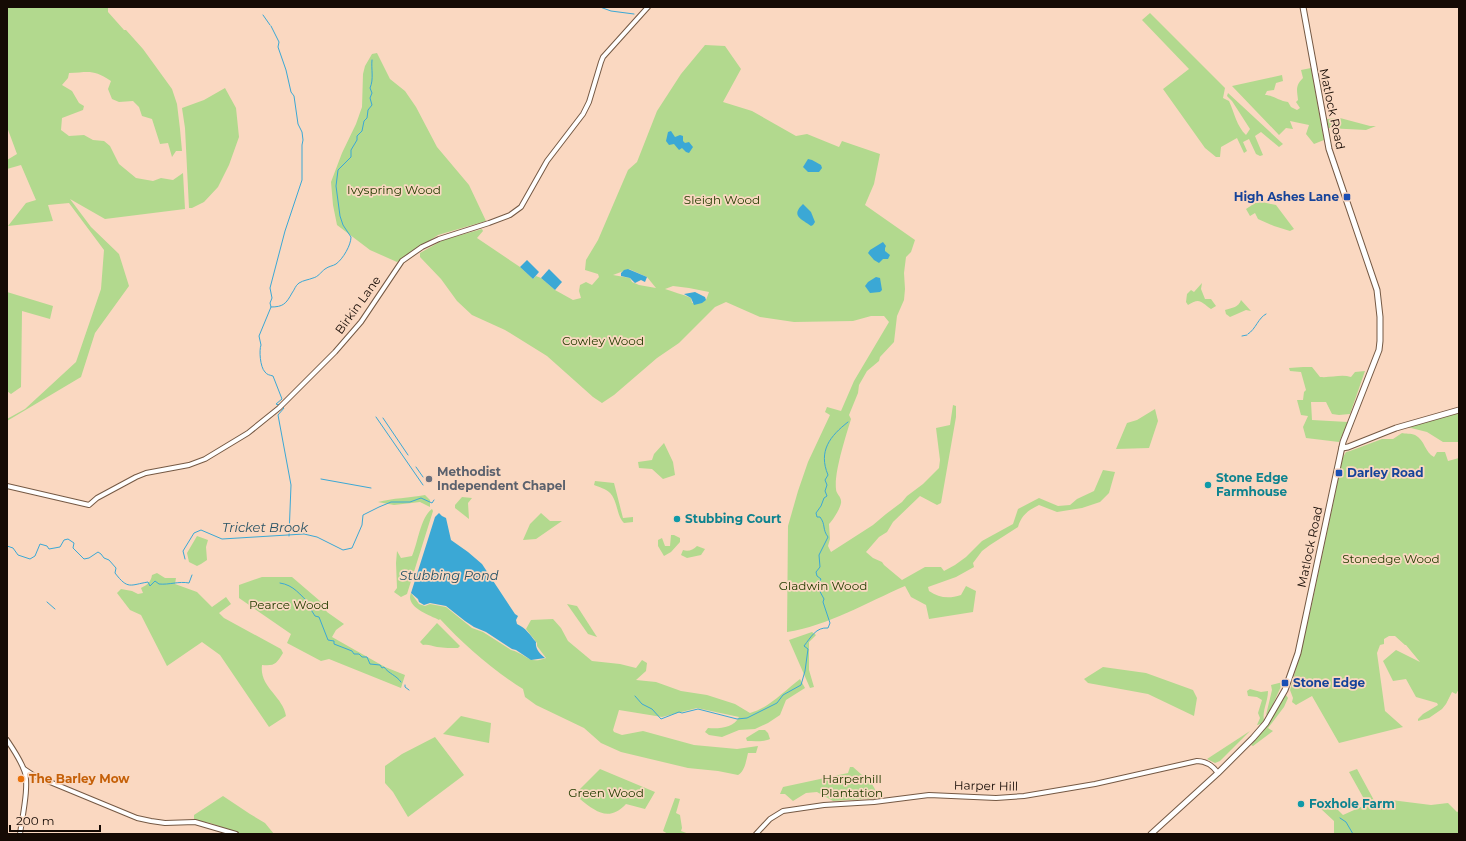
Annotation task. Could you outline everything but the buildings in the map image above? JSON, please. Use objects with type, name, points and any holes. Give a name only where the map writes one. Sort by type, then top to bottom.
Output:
[{"type":"main road","name":"Matlock Road","points":[[1151,834],[1218,773],[1253,738],[1266,723],[1288,684],[1298,653],[1345,436],[1373,367],[1380,341],[1379,303],[1377,290],[1326,138],[1303,7]]},
{"type":"main road","points":[[1342,448],[1396,428],[1459,410]]},
{"type":"street","name":"Birkin Lane","points":[[7,486],[89,505],[97,498],[141,475],[189,465],[205,459],[248,433],[279,408],[336,352],[358,326],[402,261],[422,247],[439,239],[503,218],[521,207],[547,161],[583,114],[589,102],[603,57],[648,7]]},
{"type":"street","points":[[7,740],[24,769],[26,779],[20,834]]},
{"type":"street","name":"Harper Hill","points":[[756,834],[778,812],[824,805],[874,802],[929,795],[996,798],[1024,796],[1095,784],[1197,761],[1203,761],[1209,764],[1218,773]]},
{"type":"street","points":[[24,769],[33,775],[137,818],[165,823],[195,822],[236,834]]},
{"type":"street","points":[[26,779],[33,775]]},
{"type":"green space","points":[[7,7],[108,7],[108,12],[143,49],[172,89],[177,104],[182,151],[176,151],[172,157],[168,143],[160,144],[152,119],[142,116],[139,107],[133,101],[119,102],[112,99],[108,89],[111,81],[91,72],[69,73],[68,78],[62,85],[72,91],[79,103],[84,106],[83,110],[62,118],[61,130],[69,136],[84,135],[93,140],[104,141],[110,146],[119,164],[136,178],[153,181],[161,178],[173,180],[183,173],[185,209],[105,219],[70,199],[91,227],[119,254],[129,286],[95,333],[81,377],[7,421],[7,419],[25,409],[76,362],[101,289],[104,250],[69,203],[48,205],[53,221],[8,226],[26,203],[36,200],[21,165],[7,169],[7,160],[17,154],[7,127]]},
{"type":"green space","points":[[1150,13],[1225,88],[1223,98],[1229,101],[1238,124],[1246,135],[1250,129],[1232,101],[1227,96],[1228,93],[1283,144],[1279,147],[1261,132],[1255,136],[1263,155],[1260,156],[1256,154],[1249,139],[1243,142],[1247,151],[1244,153],[1237,138],[1221,147],[1220,157],[1216,157],[1205,148],[1163,89],[1189,69],[1142,20]]},
{"type":"green space","points":[[705,45],[725,46],[741,69],[723,102],[752,111],[796,136],[807,134],[839,147],[842,141],[880,154],[874,184],[865,205],[915,240],[911,252],[906,257],[904,273],[904,300],[897,316],[894,342],[880,357],[879,361],[867,371],[859,385],[858,393],[849,415],[851,419],[841,454],[836,482],[836,491],[841,499],[841,503],[829,524],[830,539],[828,546],[831,552],[873,525],[923,484],[939,468],[940,460],[936,428],[950,425],[953,405],[956,406],[956,417],[941,503],[937,505],[920,496],[893,522],[887,532],[879,537],[866,552],[873,558],[882,562],[902,580],[925,567],[941,567],[944,571],[955,565],[966,557],[982,541],[1013,524],[1018,509],[1039,498],[1058,506],[1070,505],[1077,499],[1094,491],[1103,470],[1115,472],[1109,493],[1100,502],[1082,508],[1057,512],[1039,505],[1028,511],[1019,523],[1018,527],[982,551],[973,563],[974,567],[956,577],[928,587],[929,591],[944,597],[961,595],[966,586],[976,591],[973,612],[929,619],[926,605],[911,597],[905,586],[817,625],[787,632],[788,526],[798,491],[808,462],[830,415],[825,412],[827,407],[841,411],[854,381],[889,322],[884,316],[871,316],[853,321],[794,322],[760,317],[726,302],[715,307],[679,343],[657,358],[614,395],[602,403],[593,397],[547,356],[505,330],[472,315],[457,301],[441,279],[420,257],[420,253],[443,240],[482,229],[483,231],[477,238],[520,267],[533,279],[536,276],[541,278],[555,290],[573,300],[581,298],[579,291],[580,285],[586,282],[592,285],[599,277],[598,274],[585,270],[586,260],[598,240],[628,170],[637,162],[657,111],[681,74]],"holes":[[[629,269],[647,277],[656,288],[639,285],[632,282],[630,278],[613,275]],[[673,286],[689,288],[709,292],[706,300],[692,303],[691,298],[665,289]]]},
{"type":"green space","name":"Ivyspring Wood","points":[[377,53],[390,79],[405,91],[416,107],[437,147],[469,185],[486,221],[438,235],[397,262],[370,250],[337,225],[333,205],[331,182],[362,107],[363,74],[365,66],[372,54]]},
{"type":"green space","points":[[1311,68],[1324,140],[1314,144],[1306,134],[1309,125],[1290,121],[1293,129],[1286,128],[1279,135],[1232,86],[1282,75],[1283,81],[1276,83],[1274,90],[1267,91],[1265,95],[1288,102],[1291,107],[1297,110],[1300,108],[1296,102],[1298,100],[1297,88],[1303,78],[1301,70]]},
{"type":"green space","points":[[225,88],[236,108],[239,137],[229,165],[218,187],[204,202],[189,208],[185,128],[182,108],[204,100]]},
{"type":"green space","points":[[1340,118],[1370,126],[1376,126],[1366,130],[1327,128],[1327,119]]},
{"type":"green space","points":[[1262,202],[1276,205],[1294,229],[1290,231],[1274,226],[1258,219],[1255,213],[1250,216],[1246,209],[1255,203]]},
{"type":"green space","points":[[1202,283],[1201,289],[1205,299],[1211,299],[1216,306],[1211,309],[1200,301],[1195,301],[1188,305],[1186,302],[1187,294],[1191,290],[1194,292]]},
{"type":"green space","points":[[7,292],[53,306],[50,319],[22,311],[21,387],[11,394],[7,391]]},
{"type":"green space","points":[[1241,300],[1251,311],[1246,310],[1230,317],[1226,314],[1225,310],[1237,306]]},
{"type":"green space","points":[[1312,367],[1320,377],[1351,377],[1355,372],[1365,371],[1350,414],[1332,414],[1326,402],[1311,402],[1312,420],[1348,422],[1339,442],[1306,438],[1303,427],[1308,416],[1301,415],[1297,400],[1303,400],[1304,392],[1306,390],[1301,372],[1290,371],[1289,368]]},
{"type":"green space","points":[[1155,409],[1158,421],[1149,448],[1116,449],[1127,423],[1137,420]]},
{"type":"green space","points":[[1459,413],[1459,442],[1443,442],[1427,432],[1407,427]]},
{"type":"green space","name":"Stonedge Wood","points":[[1402,433],[1413,434],[1418,437],[1429,453],[1434,457],[1437,452],[1445,452],[1448,461],[1459,458],[1459,689],[1456,694],[1452,692],[1442,709],[1429,718],[1418,721],[1423,714],[1438,705],[1437,703],[1416,697],[1406,679],[1393,681],[1383,661],[1396,650],[1420,662],[1406,645],[1395,636],[1389,636],[1384,639],[1384,644],[1380,645],[1377,653],[1385,711],[1403,727],[1339,743],[1312,696],[1296,705],[1292,702],[1293,698],[1290,690],[1311,608],[1343,457],[1346,452],[1382,439],[1393,439]]},
{"type":"green space","points":[[664,443],[673,462],[675,475],[663,479],[652,469],[639,468],[638,462],[652,460],[654,454]]},
{"type":"green space","points":[[595,481],[614,483],[623,518],[633,517],[633,522],[624,523],[621,520],[612,495],[606,490],[594,485]]},
{"type":"green space","points":[[425,495],[430,500],[430,507],[420,502],[394,505],[378,502],[389,500]]},
{"type":"green space","points":[[462,497],[472,498],[468,503],[469,519],[455,508],[455,505]]},
{"type":"green space","points":[[432,509],[433,511],[407,594],[401,597],[394,592],[397,588],[397,551],[401,558],[412,556],[422,524]]},
{"type":"green space","points":[[541,513],[550,521],[562,521],[536,539],[523,540],[530,524]]},
{"type":"green space","points":[[671,535],[680,538],[680,542],[671,552],[664,556],[658,546],[658,540],[662,538],[665,546],[670,546]]},
{"type":"green space","points":[[197,536],[208,540],[206,547],[207,560],[197,566],[189,562],[187,553]]},
{"type":"green space","points":[[697,546],[705,549],[701,555],[687,558],[681,555],[683,550],[687,551],[694,549]]},
{"type":"green space","points":[[157,573],[165,578],[176,578],[175,584],[197,592],[212,607],[226,597],[231,604],[219,613],[224,618],[281,649],[283,653],[275,664],[262,665],[262,673],[267,686],[281,703],[286,716],[269,727],[220,655],[202,642],[167,666],[141,615],[130,610],[117,593],[121,589],[138,594],[143,593],[141,588],[151,580],[152,575]]},
{"type":"green space","name":"Pearce Wood","points":[[262,577],[292,577],[320,601],[327,612],[344,624],[336,630],[332,637],[385,667],[405,675],[401,688],[329,659],[321,661],[287,643],[291,634],[239,598],[239,585]]},
{"type":"green space","points":[[411,593],[419,604],[425,606],[430,604],[446,607],[472,628],[483,632],[511,650],[531,660],[546,658],[526,629],[531,620],[553,619],[561,628],[568,641],[592,661],[620,664],[636,668],[642,660],[647,663],[646,671],[636,680],[656,682],[681,691],[707,695],[735,704],[750,713],[757,711],[776,699],[800,679],[805,688],[786,700],[780,715],[768,723],[755,729],[739,730],[722,737],[709,735],[705,732],[708,728],[730,726],[737,721],[739,717],[697,708],[662,717],[619,710],[613,730],[614,732],[622,735],[643,731],[694,745],[737,749],[758,746],[756,753],[748,753],[744,768],[738,775],[688,768],[621,752],[601,743],[584,728],[536,705],[525,697],[523,689],[479,657],[440,619],[439,620],[419,610],[411,602]]},
{"type":"green space","points":[[567,604],[577,606],[597,637],[588,634]]},
{"type":"green space","points":[[437,623],[460,646],[458,648],[442,648],[423,645],[420,642]]},
{"type":"green space","points":[[812,632],[816,635],[809,642],[809,670],[814,687],[810,688],[789,640]]},
{"type":"green space","points":[[1103,667],[1146,673],[1193,690],[1197,698],[1194,716],[1148,694],[1088,683],[1084,679]]},
{"type":"green space","points":[[1283,682],[1269,713],[1266,715],[1272,690],[1271,685]]},
{"type":"green space","points":[[1250,689],[1261,692],[1268,691],[1264,721],[1261,724],[1257,725],[1260,718],[1258,713],[1262,700],[1257,697],[1248,696],[1247,691]]},
{"type":"green space","points":[[1286,695],[1288,698],[1284,707],[1268,728],[1273,731],[1253,746],[1251,745],[1275,713]]},
{"type":"green space","points":[[461,716],[491,723],[489,743],[443,734]]},
{"type":"green space","points":[[759,730],[765,730],[770,739],[761,741],[747,741],[746,738]]},
{"type":"green space","points":[[1250,731],[1220,761],[1215,763],[1207,759]]},
{"type":"green space","points":[[435,737],[464,775],[408,817],[393,792],[385,783],[385,766],[402,754]]},
{"type":"green space","name":"Harperhill Plantation","points":[[850,767],[853,767],[872,784],[880,798],[833,801],[817,792],[806,793],[793,801],[785,794],[780,794],[783,787],[848,773]]},
{"type":"green space","name":"Green Wood","points":[[600,769],[655,792],[645,809],[626,804],[614,813],[608,814],[597,811],[580,799],[579,790]]},
{"type":"green space","points":[[1357,769],[1376,804],[1391,800],[1431,805],[1448,803],[1457,812],[1459,811],[1459,834],[1334,834],[1334,821],[1320,808],[1324,801],[1328,800],[1343,815],[1363,806],[1368,806],[1349,772]]},
{"type":"green space","points":[[223,796],[265,823],[274,834],[242,834],[210,823],[194,820],[194,815]]},
{"type":"green space","points":[[675,798],[680,799],[676,813],[680,815],[681,831],[689,834],[668,834],[663,831]]},
{"type":"water","points":[[671,131],[675,137],[680,135],[683,136],[683,141],[685,143],[689,142],[693,147],[689,153],[682,148],[679,150],[674,144],[669,145],[666,141],[668,132]]},
{"type":"water","points":[[808,159],[821,165],[822,168],[819,172],[808,172],[803,167]]},
{"type":"water","points":[[803,204],[811,212],[815,222],[811,226],[797,214],[799,208]]},
{"type":"water","points":[[883,242],[886,246],[885,251],[890,255],[888,259],[883,259],[879,263],[868,253],[870,250]]},
{"type":"water","points":[[527,260],[539,272],[533,279],[520,267]]},
{"type":"water","points":[[549,269],[562,282],[555,290],[541,278]]},
{"type":"water","points":[[628,269],[647,277],[645,282],[641,280],[635,283],[630,278],[621,276],[621,273],[624,270]]},
{"type":"water","points":[[876,277],[880,278],[882,290],[880,292],[870,293],[865,286]]},
{"type":"water","points":[[695,292],[705,297],[706,300],[702,303],[694,305],[691,298],[684,294]]},
{"type":"water","name":"Stubbing Pond","points":[[439,513],[446,518],[451,540],[482,564],[515,614],[518,616],[516,620],[517,624],[530,634],[536,642],[538,651],[545,658],[531,660],[486,632],[474,627],[446,606],[430,603],[424,605],[411,593],[435,517]]},
{"type":"waterway","points":[[600,7],[611,11],[634,14]]},
{"type":"waterway","points":[[263,15],[270,25]]},
{"type":"waterway","points":[[271,26],[279,42],[278,47],[286,70],[291,92],[294,96],[298,124],[302,132],[303,140],[302,180],[285,231],[270,288],[272,298],[270,303],[271,307],[259,336],[263,370],[269,375],[273,376],[282,399],[276,404],[279,405]]},
{"type":"waterway","points":[[271,307],[284,304],[299,283],[318,276],[326,268],[336,264],[348,248],[351,237],[343,225],[340,216],[336,186],[338,170],[351,157],[351,150],[357,140],[357,136],[362,131],[364,121],[367,118],[368,110],[372,105],[370,98],[372,93],[370,88],[372,78],[372,60]]},
{"type":"waterway","points":[[1248,334],[1266,314]]},
{"type":"waterway","points":[[1242,336],[1247,335]]},
{"type":"waterway","points":[[282,407],[284,408],[278,415],[291,485],[289,536]]},
{"type":"waterway","points":[[376,417],[423,485]]},
{"type":"waterway","points":[[383,418],[408,455]]},
{"type":"waterway","points":[[635,696],[642,704],[652,709],[661,719],[679,712],[682,713],[698,709],[737,719],[747,718],[777,703],[783,695],[801,685],[805,671],[808,649],[804,646],[814,633],[820,629],[828,628],[830,623],[823,602],[824,599],[817,586],[821,579],[817,576],[816,572],[820,567],[819,555],[828,537],[822,520],[820,517],[817,517],[816,513],[824,498],[827,496],[825,491],[827,485],[825,480],[828,475],[824,459],[825,451],[831,439],[848,422]]},
{"type":"waterway","points":[[416,467],[423,477]]},
{"type":"waterway","points":[[321,479],[371,488]]},
{"type":"waterway","name":"Tricket Brook","points":[[185,559],[183,551],[194,533],[201,530],[222,539],[304,534],[317,537],[343,550],[352,548],[362,525],[363,515],[391,502],[410,502],[421,498],[432,503],[434,500]]},
{"type":"waterway","name":"Tricket Brook","points":[[7,546],[13,548],[18,555],[30,559],[35,556],[40,544],[47,546],[49,549],[60,547],[64,540],[68,539],[74,543],[73,548],[84,559],[89,558],[98,552],[101,554],[116,568],[115,573],[119,578],[126,584],[130,585],[148,582],[150,586],[155,581],[159,584],[182,582],[189,583],[192,575]]},
{"type":"waterway","points":[[280,583],[293,588],[310,604],[310,608],[315,616],[319,617],[328,640],[334,641],[334,644],[352,651],[354,654],[367,657],[370,664],[380,665],[382,668],[384,667],[401,682]]},
{"type":"waterway","points":[[47,602],[55,609]]},
{"type":"waterway","points":[[405,685],[405,687],[409,690]]},
{"type":"waterway","points":[[1340,818],[1346,822],[1353,834]]},
{"type":"place","name":"High Ashes Lane","points":[[1347,197]]},
{"type":"place","name":"Darley Road","points":[[1339,473]]},
{"type":"place","name":"Methodist Independent Chapel","points":[[429,479]]},
{"type":"place","name":"Stone Edge Farmhouse","points":[[1208,485]]},
{"type":"place","name":"Stubbing Court","points":[[677,519]]},
{"type":"place","name":"Stone Edge","points":[[1285,683]]},
{"type":"place","name":"The Barley Mow","points":[[21,779]]},
{"type":"place","name":"Foxhole Farm","points":[[1301,804]]},
{"type":"park label","name":"Sleigh Wood","points":[[722,200]]},
{"type":"park label","name":"Cowley Wood","points":[[603,341]]},
{"type":"park label","name":"Gladwin Wood","points":[[823,586]]}]
